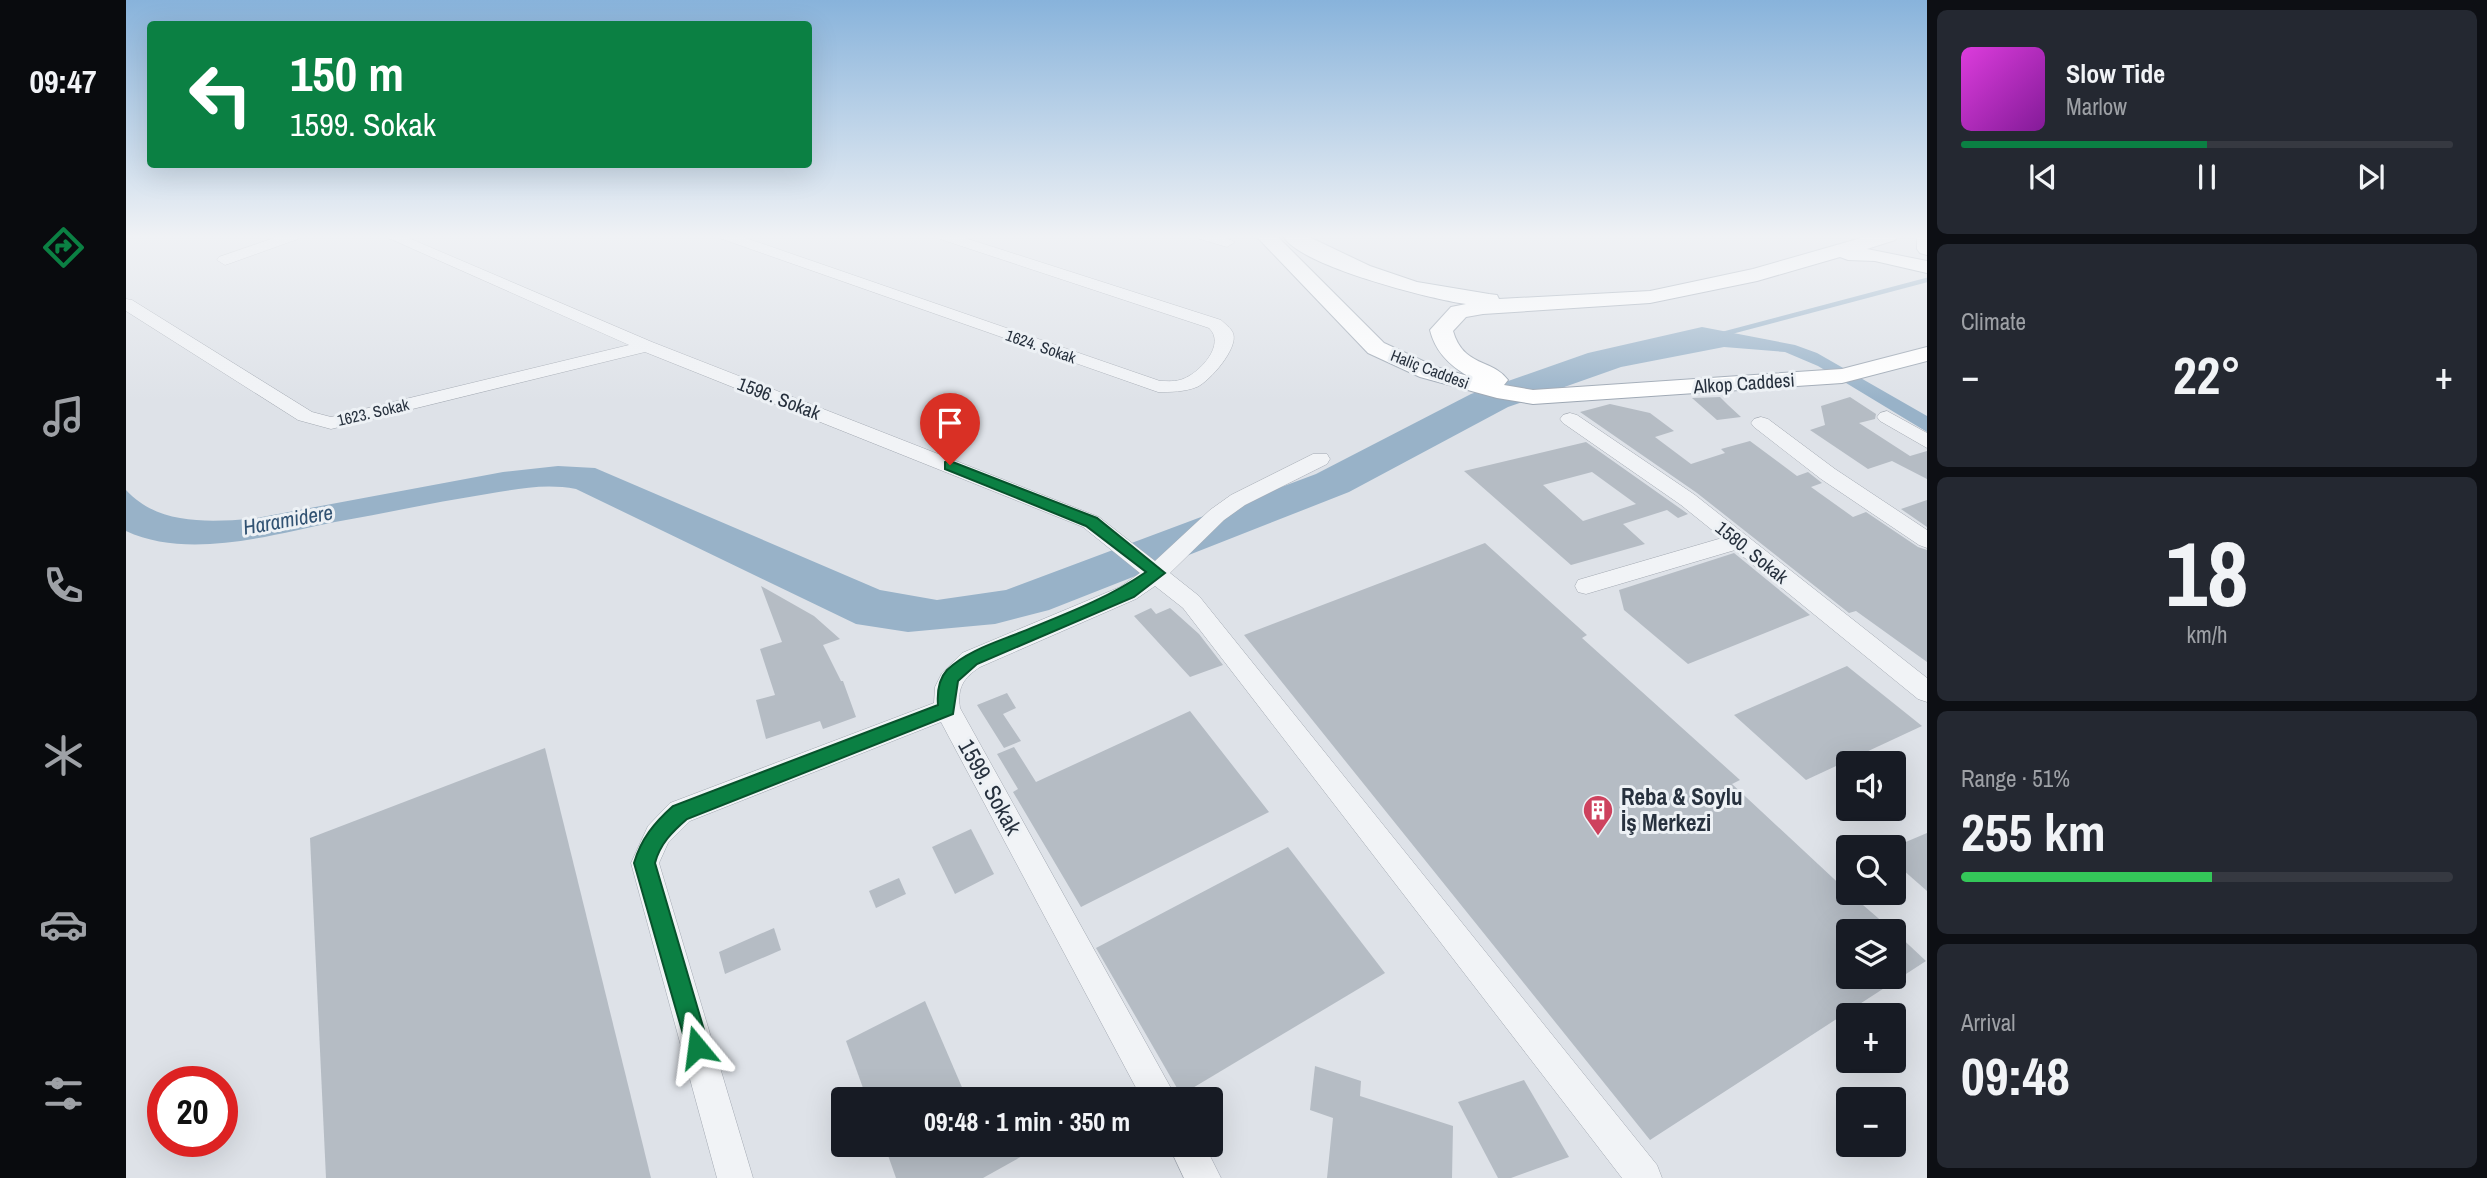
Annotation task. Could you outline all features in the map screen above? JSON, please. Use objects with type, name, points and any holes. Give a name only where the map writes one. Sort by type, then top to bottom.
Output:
[{"type":"main road","name":"Haliç Caddesi","points":[[1320,291],[1376,348],[1428,372],[1472,385],[1533,397],[1558,396]]},
{"type":"main road","points":[[1435,291],[1480,299],[1534,303]]},
{"type":"main road","points":[[1558,396],[1500,381],[1467,366],[1442,339],[1441,330],[1460,312],[1483,307],[1650,297],[1679,291]]},
{"type":"main road","name":"Alkop Caddesi","points":[[1558,396],[1842,376],[1927,354]]},
{"type":"street","name":"1596. Sokak","points":[[519,291],[646,346],[1091,522],[1157,573],[1192,602],[1644,1178]]},
{"type":"street","name":"1624. Sokak","points":[[885,291],[1158,386],[1185,386],[1201,378],[1225,342],[1220,328],[1215,324],[1114,291]]},
{"type":"street","name":"1623. Sokak","points":[[126,304],[305,416],[331,423],[646,346]]},
{"type":"street","points":[[1886,417],[1927,442]]},
{"type":"street","name":"1580. Sokak","points":[[1570,419],[1688,500],[1927,692]]},
{"type":"street","points":[[1761,424],[1828,474],[1927,540]]},
{"type":"street","points":[[1586,586],[1738,541]]},
{"type":"street","points":[[735,1178],[645,863],[648,850],[662,829],[680,813],[947,709],[946,688],[951,677],[971,660],[1128,593],[1157,573]]},
{"type":"street","name":"1599. Sokak","points":[[947,709],[1153,1087]]},
{"type":"street","points":[[1192,1157],[1203,1178]]},
{"type":"lane","points":[[1157,573],[1217,515],[1238,500],[1320,459]]},
{"type":"water","name":"Haramidere","points":[[1702,327],[1795,345],[1817,353],[1927,416],[1927,432],[1818,366],[1785,352],[1724,347],[1621,367],[1508,407],[1349,492],[1049,610],[995,624],[908,632],[856,624],[576,489],[565,487],[510,490],[230,542],[176,544],[126,531],[126,490],[153,510],[168,515],[184,519],[234,520],[503,472],[558,466],[595,468],[880,590],[937,600],[1006,590],[1316,474],[1471,394],[1588,353]]},
{"type":"building","points":[[1720,397],[1741,417],[1717,420],[1692,398]]},
{"type":"building","points":[[1850,397],[1876,414],[1875,419],[1859,423],[1910,456],[1927,451],[1927,479],[1892,461],[1868,469],[1810,430],[1825,425],[1821,406]]},
{"type":"building","points":[[1610,404],[1650,413],[1674,431],[1655,437],[1691,464],[1725,453],[1721,449],[1750,441],[1797,476],[1808,472],[1822,483],[1811,487],[1853,517],[1866,512],[1918,547],[1927,550],[1927,662],[1856,611],[1849,613],[1697,493],[1580,412]]},
{"type":"building","points":[[1586,442],[1688,514],[1678,518],[1667,510],[1623,524],[1645,544],[1571,565],[1464,471]],"holes":[[[1592,472],[1636,504],[1583,521],[1543,485]]]},
{"type":"building","points":[[1927,500],[1927,527],[1901,509]]},
{"type":"building","name":"Reba & Soylu İş Merkezi","points":[[1485,543],[1587,635],[1582,638],[1740,780],[1732,784],[1836,881],[1836,905],[1863,905],[1879,919],[1836,919],[1836,989],[1883,989],[1861,1003],[1836,1003],[1836,1019],[1650,1140],[1244,635]]},
{"type":"building","points":[[1734,553],[1810,615],[1688,664],[1624,610],[1619,590]]},
{"type":"building","points":[[761,586],[814,616],[840,639],[823,645],[843,681],[856,717],[823,729],[820,721],[766,739],[756,700],[775,695],[760,649],[782,642]]},
{"type":"building","points":[[1151,608],[1156,614],[1170,608],[1199,634],[1223,665],[1190,677],[1134,616]]},
{"type":"building","points":[[1847,666],[1922,726],[1868,751],[1836,751],[1836,766],[1806,780],[1734,715]]},
{"type":"building","points":[[1007,693],[1016,708],[1003,714],[1021,741],[1004,748],[977,705]]},
{"type":"building","points":[[1190,711],[1269,812],[1081,907],[1013,792],[1018,789],[997,754],[1014,747],[1036,782]]},
{"type":"building","points":[[545,748],[651,1178],[326,1178],[310,838]]},
{"type":"building","points":[[971,829],[994,874],[955,894],[932,847]]},
{"type":"building","points":[[1927,833],[1927,891],[1906,873],[1906,842]]},
{"type":"building","points":[[1288,847],[1385,973],[1194,1087],[1176,1087],[1096,948]]},
{"type":"building","points":[[899,878],[906,894],[876,908],[869,891]]},
{"type":"building","points":[[774,928],[781,950],[725,974],[719,952]]},
{"type":"building","name":"Reba & Soylu İş Merkezi","points":[[1906,942],[1926,961],[1906,974]]},
{"type":"building","points":[[925,1001],[962,1087],[863,1087],[846,1041]]},
{"type":"building","points":[[1315,1066],[1361,1081],[1360,1096],[1453,1126],[1452,1178],[1327,1178],[1333,1118],[1310,1110]]},
{"type":"building","points":[[1524,1080],[1569,1157],[1511,1178],[1498,1178],[1458,1102]]},
{"type":"building","points":[[889,1157],[1021,1157],[983,1178],[896,1178]]},
{"type":"waterway","points":[[1719,335],[1886,291]]},
{"type":"place","name":"Reba & Soylu İş Merkezi","points":[[1598,837]]},
{"type":"route","points":[[697,1047],[645,863],[654,838],[670,820],[680,813],[947,709],[946,688],[960,667],[1128,593],[1157,573],[1091,522],[950,465]]}]
